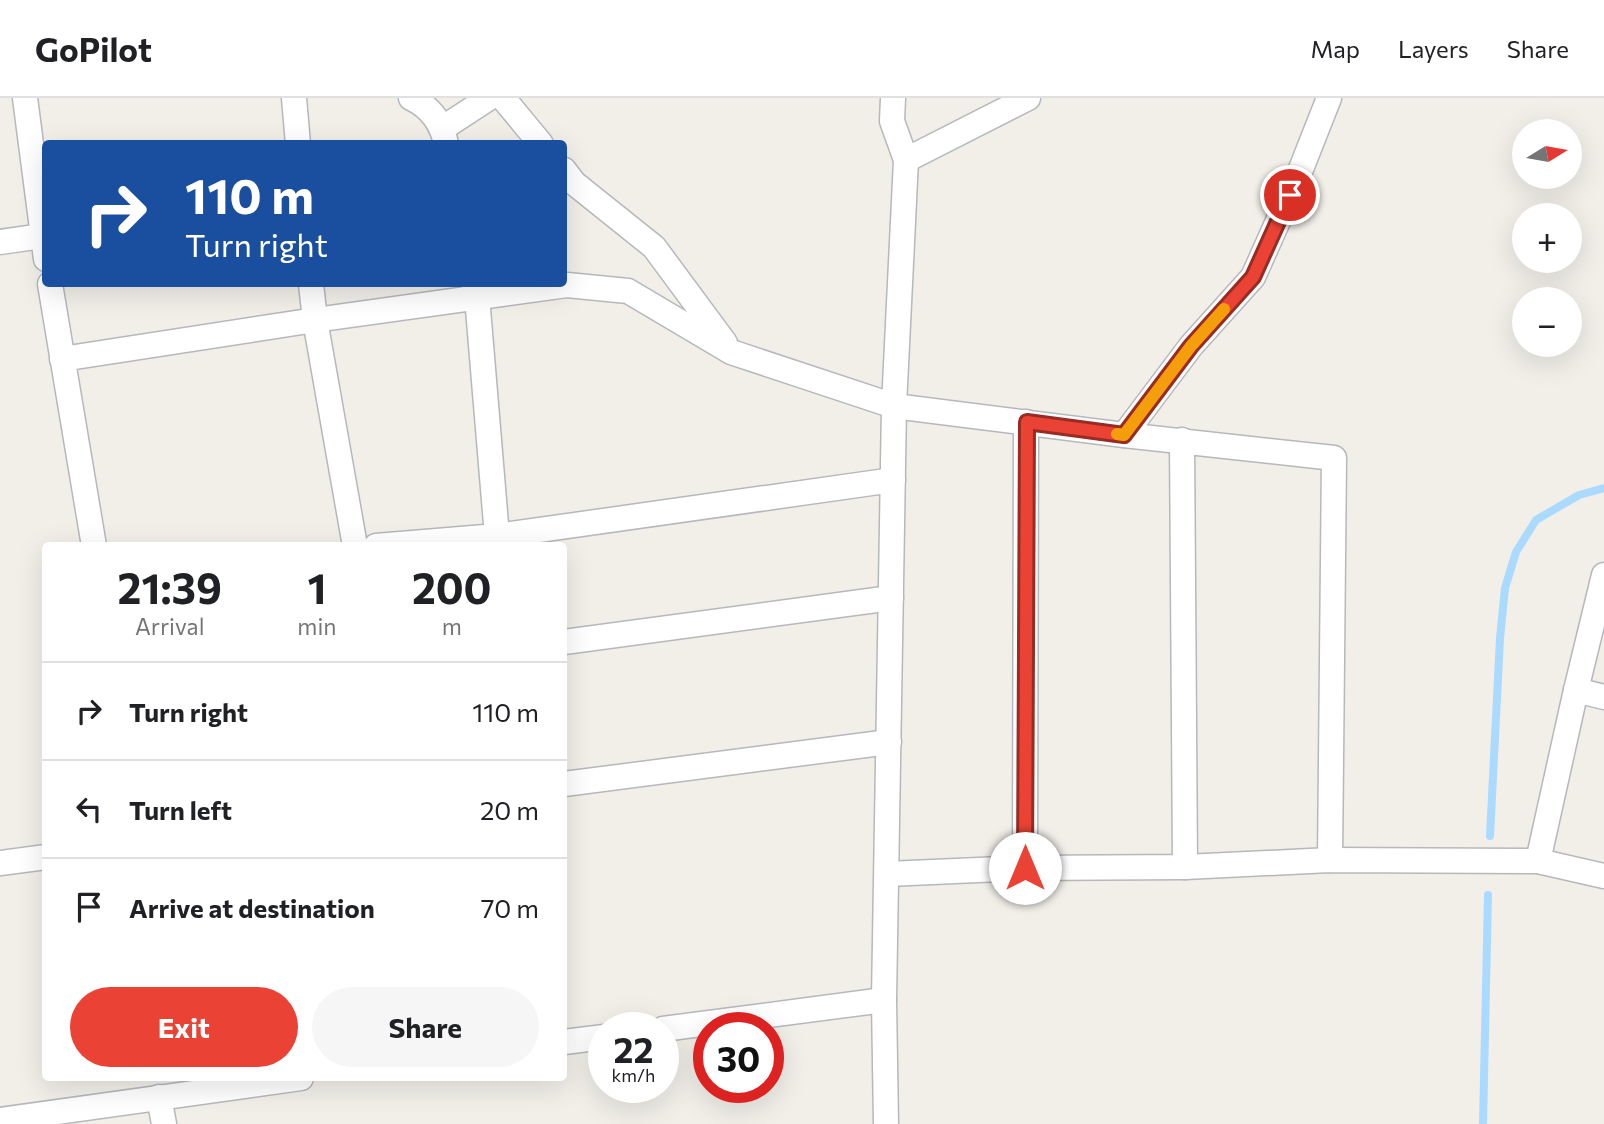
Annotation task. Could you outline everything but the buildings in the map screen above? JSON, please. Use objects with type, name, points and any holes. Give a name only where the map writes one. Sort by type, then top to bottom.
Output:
[{"type":"street","points":[[25,98],[42,231]]},
{"type":"street","points":[[294,98],[299,140]]},
{"type":"street","points":[[411,98],[423,103],[445,136],[489,98]]},
{"type":"street","points":[[503,98],[538,140]]},
{"type":"street","points":[[886,1124],[884,1000],[894,406],[906,160],[892,121],[893,98]]},
{"type":"street","points":[[906,160],[1028,98]]},
{"type":"street","points":[[1124,435],[1191,346],[1253,277],[1329,98]]},
{"type":"street","points":[[567,174],[574,183],[654,247],[732,352]]},
{"type":"street","points":[[0,242],[42,247]]},
{"type":"street","points":[[567,285],[628,291],[732,352],[894,406],[1334,458],[1331,860]]},
{"type":"street","points":[[50,287],[93,542]]},
{"type":"street","points":[[311,287],[354,542]]},
{"type":"street","points":[[62,359],[315,320],[475,290],[530,287]]},
{"type":"street","points":[[475,290],[497,536]]},
{"type":"street","points":[[1025,868],[1027,422]]},
{"type":"street","points":[[1182,440],[1185,866]]},
{"type":"street","points":[[424,542],[497,536],[893,481]]},
{"type":"street","points":[[1538,861],[1604,575]]},
{"type":"street","points":[[567,642],[891,598]]},
{"type":"street","points":[[1576,690],[1604,697]]},
{"type":"street","points":[[567,784],[889,742]]},
{"type":"street","points":[[0,863],[42,858]]},
{"type":"street","points":[[887,874],[1331,860],[1538,861],[1604,876]]},
{"type":"street","points":[[679,1027],[884,1000]]},
{"type":"street","points":[[567,1042],[588,1039]]},
{"type":"street","points":[[0,1120],[168,1090],[267,1081]]},
{"type":"street","points":[[163,1124],[168,1090]]},
{"type":"waterway","points":[[1490,836],[1500,638],[1505,588],[1516,552],[1536,520],[1579,495],[1604,488]]},
{"type":"waterway","points":[[1483,1124],[1488,895]]},
{"type":"slow traffic","points":[[1117,434],[1124,435],[1191,346],[1224,309]]},
{"type":"route","points":[[1025,868],[1027,422],[1124,435],[1191,346],[1253,277],[1290,195]]}]
